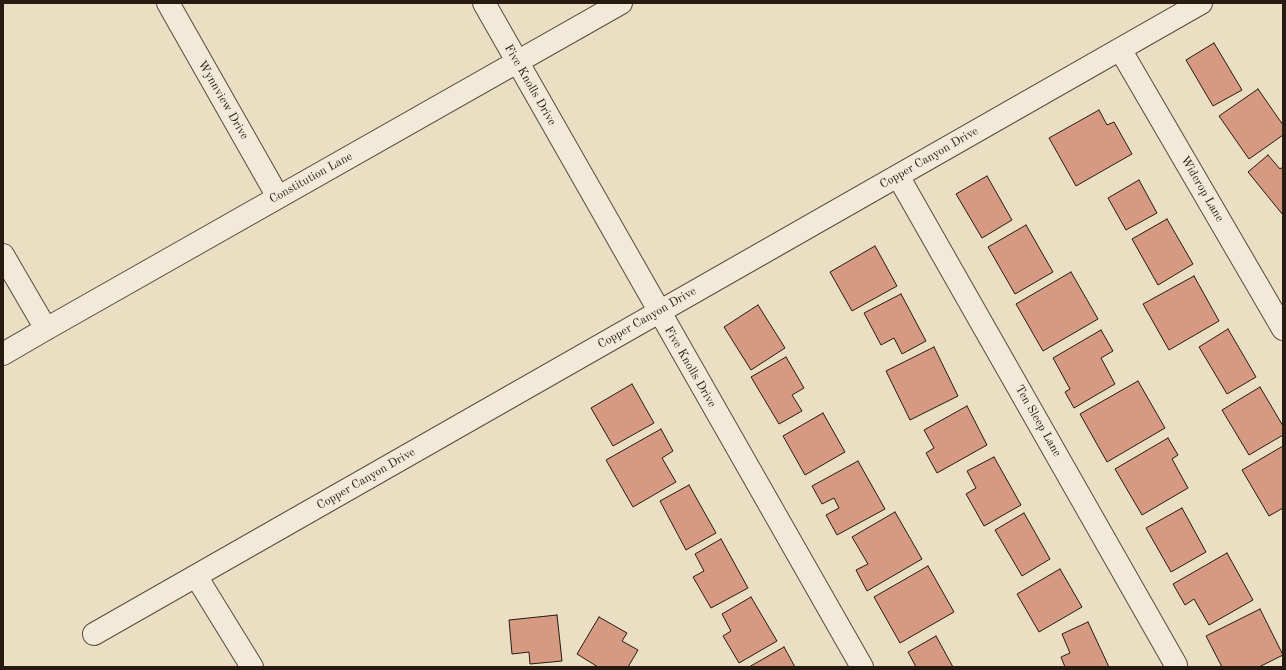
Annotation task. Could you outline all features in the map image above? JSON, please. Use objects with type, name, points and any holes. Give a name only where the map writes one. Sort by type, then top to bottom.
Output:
[{"type":"street","name":"Wynnview Drive","points":[[168,3],[278,197]]},
{"type":"street","name":"Five Knolls Drive","points":[[484,3],[862,667]]},
{"type":"street","name":"Constitution Lane","points":[[3,354],[621,3]]},
{"type":"street","name":"Copper Canyon Drive","points":[[94,634],[1201,3]]},
{"type":"street","name":"Widerop Lane","points":[[1120,49],[1283,329]]},
{"type":"street","name":"Ten Sleep Lane","points":[[898,176],[1176,667]]},
{"type":"street","points":[[3,255],[46,329]]},
{"type":"street","points":[[196,576],[252,667]]},
{"type":"building","points":[[1214,43],[1242,90],[1213,106],[1186,60]]},
{"type":"building","points":[[1258,89],[1283,125],[1283,135],[1249,159],[1219,116]]},
{"type":"building","points":[[1099,110],[1107,125],[1114,122],[1132,154],[1076,186],[1049,138]]},
{"type":"building","points":[[1268,155],[1280,169],[1283,167],[1283,215],[1248,172]]},
{"type":"building","points":[[987,176],[1012,220],[982,238],[956,194]]},
{"type":"building","points":[[1139,180],[1157,213],[1126,230],[1108,198]]},
{"type":"building","points":[[1167,219],[1193,264],[1158,285],[1132,239]]},
{"type":"building","points":[[1026,225],[1053,272],[1015,294],[988,247]]},
{"type":"building","points":[[875,246],[897,286],[852,311],[830,272]]},
{"type":"building","points":[[1071,272],[1098,319],[1043,351],[1016,304]]},
{"type":"building","points":[[1194,276],[1219,321],[1169,350],[1143,304]]},
{"type":"building","points":[[901,294],[926,341],[902,354],[894,338],[881,345],[864,313]]},
{"type":"building","points":[[758,305],[785,348],[751,370],[724,327]]},
{"type":"building","points":[[1228,329],[1256,377],[1227,394],[1199,347]]},
{"type":"building","points":[[1101,330],[1113,351],[1101,358],[1115,384],[1074,408],[1065,392],[1070,389],[1053,358]]},
{"type":"building","points":[[934,347],[958,396],[910,420],[886,371]]},
{"type":"building","points":[[786,357],[804,388],[792,395],[802,411],[779,424],[751,377]]},
{"type":"building","points":[[1138,381],[1165,428],[1107,462],[1080,414]]},
{"type":"building","points":[[632,384],[654,423],[613,446],[591,408]]},
{"type":"building","points":[[1260,387],[1283,426],[1283,435],[1249,455],[1222,410]]},
{"type":"building","points":[[967,406],[987,445],[937,473],[926,453],[934,448],[924,430]]},
{"type":"building","points":[[823,413],[845,452],[805,475],[783,436]]},
{"type":"building","points":[[661,429],[673,451],[662,458],[676,482],[633,507],[606,460]]},
{"type":"building","points":[[1168,438],[1178,455],[1172,459],[1188,488],[1142,515],[1115,469]]},
{"type":"building","points":[[1283,446],[1283,508],[1269,516],[1242,470]]},
{"type":"building","points":[[994,457],[1021,505],[984,526],[966,494],[976,488],[967,471]]},
{"type":"building","points":[[858,461],[885,509],[837,535],[826,515],[839,508],[834,498],[822,504],[812,486]]},
{"type":"building","points":[[689,485],[716,533],[686,550],[660,501]]},
{"type":"building","points":[[1182,508],[1206,552],[1171,572],[1146,528]]},
{"type":"building","points":[[895,512],[922,559],[867,591],[856,570],[868,564],[852,537]]},
{"type":"building","points":[[1024,513],[1050,559],[1022,576],[995,530]]},
{"type":"building","points":[[721,539],[748,588],[711,608],[693,577],[704,571],[695,554]]},
{"type":"building","points":[[1227,553],[1253,600],[1209,625],[1194,599],[1185,605],[1173,584]]},
{"type":"building","points":[[928,566],[954,612],[900,643],[874,597]]},
{"type":"building","points":[[1060,569],[1082,607],[1039,632],[1017,594]]},
{"type":"building","points":[[751,597],[777,641],[739,663],[723,636],[731,631],[722,614]]},
{"type":"building","points":[[1260,609],[1283,655],[1259,667],[1222,667],[1206,636]]},
{"type":"building","points":[[557,615],[562,661],[530,664],[529,652],[512,654],[509,620]]},
{"type":"building","points":[[599,617],[627,633],[622,641],[638,650],[628,667],[598,667],[577,654]]},
{"type":"building","points":[[1088,622],[1109,667],[1065,667],[1061,657],[1070,653],[1062,634]]},
{"type":"building","points":[[936,636],[953,667],[916,667],[908,652]]},
{"type":"building","points":[[784,647],[795,667],[749,667]]}]
